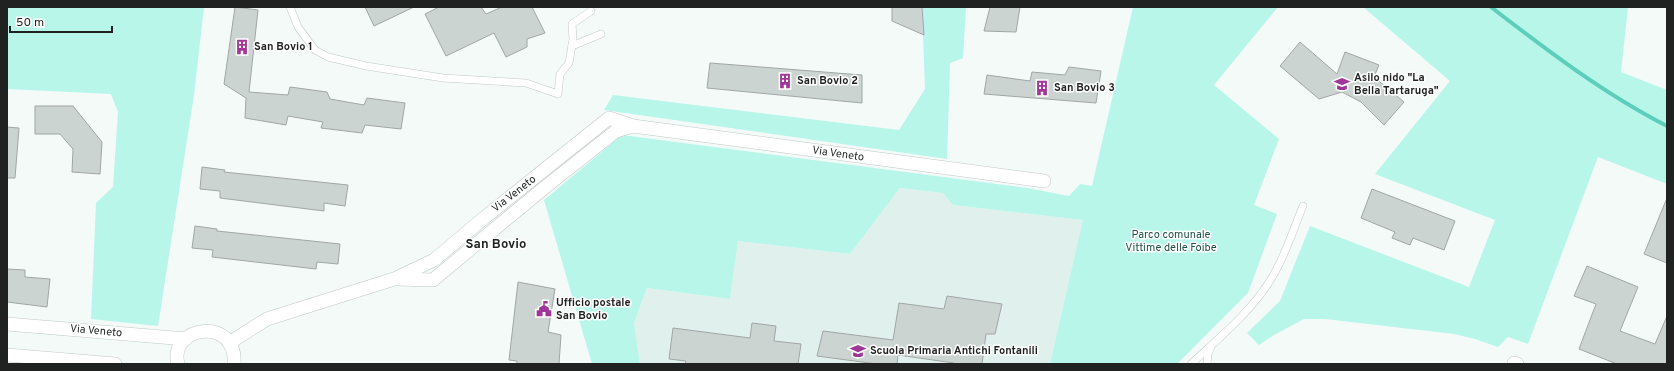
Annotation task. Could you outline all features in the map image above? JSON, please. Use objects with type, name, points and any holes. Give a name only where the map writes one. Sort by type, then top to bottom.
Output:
[{"type":"street","name":"Via Veneto","points":[[229,343],[267,319],[394,279],[434,260],[609,118],[633,126],[1044,181]]},
{"type":"street","name":"Via Veneto","points":[[7,324],[186,339]]},
{"type":"street","points":[[178,364],[178,350],[186,339],[197,332],[212,331],[218,333],[229,343],[234,356],[234,364]]},
{"type":"street","points":[[7,355],[115,364]]},
{"type":"lane","points":[[290,7],[298,26],[315,50],[328,57],[366,66],[443,78],[526,83],[558,94],[560,74],[569,63],[572,46],[572,24],[591,11]]},
{"type":"lane","points":[[572,46],[601,34]]},
{"type":"lane","points":[[1191,364],[1249,308],[1272,279],[1303,206]]},
{"type":"lane","points":[[1207,364],[1211,344]]},
{"type":"shaded area","points":[[900,188],[943,193],[953,205],[1084,220],[1050,364],[640,364],[634,323],[647,288],[730,299],[738,241],[850,254]]},
{"type":"green space","points":[[7,7],[204,7],[194,95],[158,326],[91,319],[96,203],[113,187],[118,112],[111,94],[7,89]]},
{"type":"green space","points":[[922,7],[966,7],[963,58],[950,63],[947,159],[604,110],[613,95],[899,130],[925,89]]},
{"type":"green space","name":"Parco comunale Vittime delle Foibe","points":[[1133,7],[1278,7],[1214,85],[1279,139],[1254,205],[1277,214],[1248,293],[1177,364],[1050,364],[1083,220],[953,205],[943,193],[900,188],[850,254],[738,241],[730,299],[647,288],[634,323],[640,364],[592,364],[544,200],[622,135],[1027,188],[1069,196],[1080,184],[1092,186]]},
{"type":"green space","points":[[1363,7],[1628,7],[1621,72],[1667,90],[1667,184],[1598,157],[1528,344],[1508,337],[1498,347],[1454,334],[1325,319],[1304,319],[1259,345],[1247,333],[1280,301],[1310,226],[1469,287],[1495,220],[1375,174],[1450,81]]},
{"type":"building","name":"San Bovio 1","points":[[235,7],[258,10],[249,92],[288,95],[290,87],[327,92],[330,99],[364,105],[367,98],[405,103],[401,129],[365,125],[362,133],[321,128],[323,122],[288,116],[286,125],[245,118],[246,98],[224,84]]},
{"type":"building","points":[[365,7],[414,7],[374,26]]},
{"type":"building","points":[[439,7],[481,7],[486,14],[502,7],[532,7],[545,33],[527,39],[527,47],[506,57],[494,33],[446,56],[425,14]]},
{"type":"building","points":[[892,7],[922,7],[924,35],[892,21]]},
{"type":"building","points":[[990,7],[1020,7],[1016,32],[984,31]]},
{"type":"building","name":"Asilo nido \"La Bella Tartaruga\"","points":[[1300,42],[1337,74],[1345,52],[1379,65],[1374,77],[1404,102],[1384,125],[1361,102],[1342,92],[1319,99],[1280,66]]},
{"type":"building","name":"San Bovio 2","points":[[710,63],[862,75],[862,103],[707,88]]},
{"type":"building","name":"San Bovio 3","points":[[1069,67],[1101,71],[1096,103],[984,94],[987,75],[1030,81],[1032,72],[1065,75]]},
{"type":"building","points":[[35,106],[73,106],[102,142],[100,174],[72,172],[73,149],[60,134],[35,134]]},
{"type":"building","points":[[7,127],[19,128],[15,178],[7,178]]},
{"type":"building","points":[[202,167],[225,170],[224,172],[348,185],[345,206],[324,203],[324,211],[220,198],[220,191],[200,189]]},
{"type":"building","points":[[1372,189],[1455,221],[1444,250],[1413,238],[1410,245],[1392,238],[1395,232],[1361,218]]},
{"type":"building","points":[[1667,198],[1667,263],[1644,254]]},
{"type":"building","points":[[195,226],[217,229],[217,231],[340,244],[338,264],[317,262],[316,269],[212,257],[213,250],[192,248]]},
{"type":"building","points":[[1587,266],[1638,287],[1620,331],[1655,344],[1667,316],[1667,364],[1617,364],[1579,349],[1596,304],[1574,296]]},
{"type":"building","points":[[7,269],[25,270],[25,277],[50,279],[47,307],[7,302]]},
{"type":"building","points":[[518,282],[555,289],[548,332],[561,335],[559,364],[517,364],[517,361],[509,360]]},
{"type":"building","points":[[947,296],[1002,304],[995,334],[986,334],[982,364],[954,364],[898,355],[897,364],[877,364],[817,356],[823,331],[893,340],[899,303],[944,309]]},
{"type":"building","points":[[752,323],[776,326],[774,341],[801,344],[798,364],[685,364],[686,361],[669,359],[673,328],[750,338]]},
{"type":"waterway","points":[[1491,7],[1576,71],[1644,114],[1667,126]]},
{"type":"place","name":"San Bovio 1","points":[[242,47]]},
{"type":"place","name":"San Bovio 2","points":[[785,81]]},
{"type":"place","name":"Asilo nido \"La Bella Tartaruga\"","points":[[1342,84]]},
{"type":"place","name":"San Bovio 3","points":[[1042,88]]},
{"type":"place","name":"Ufficio postale San Bovio","points":[[544,309]]},
{"type":"place","name":"Scuola Primaria Antichi Fontanili","points":[[858,351]]},
{"type":"district","name":"San Bovio","points":[[496,245]]}]
